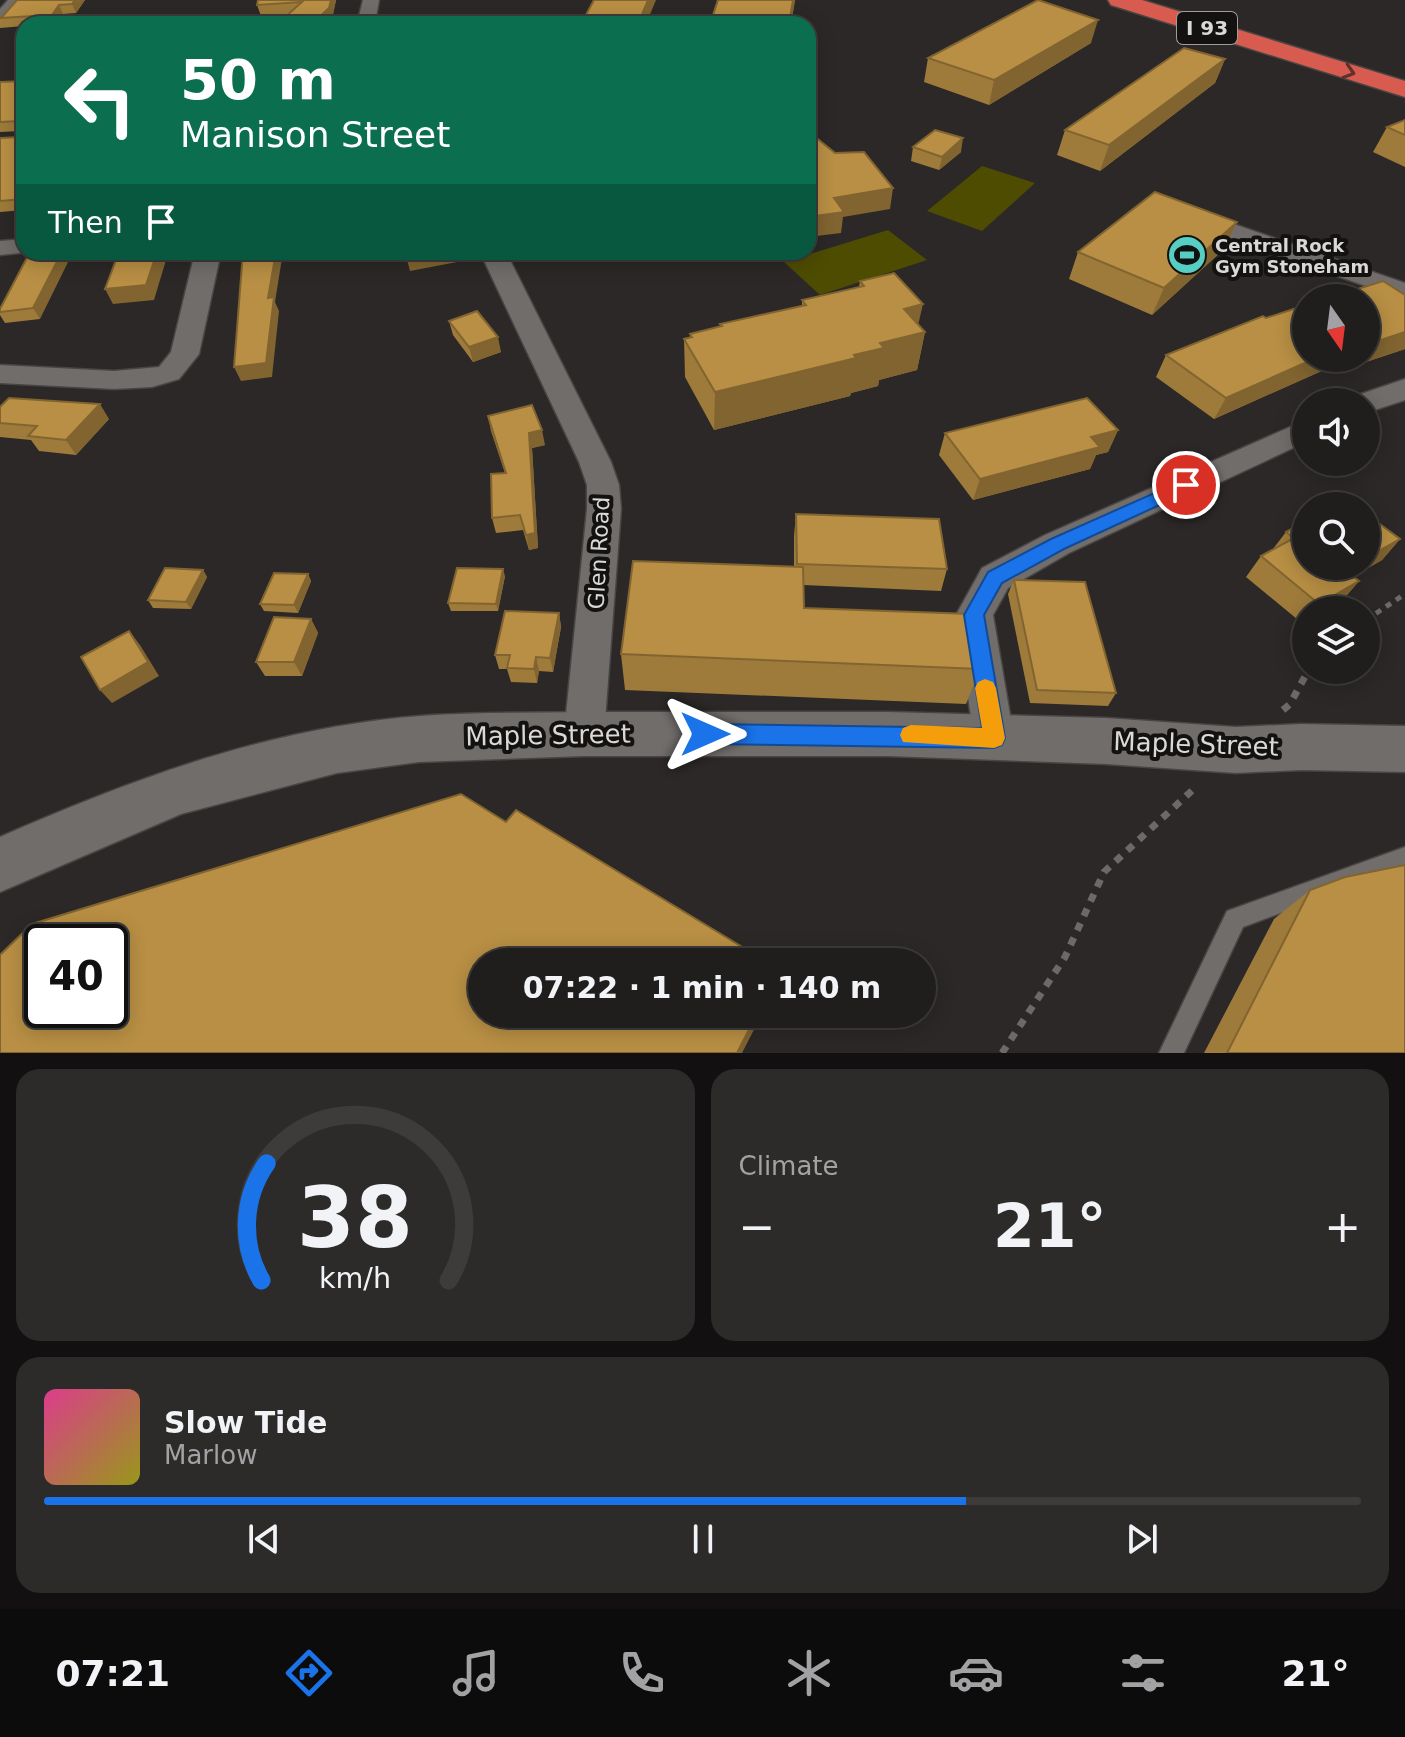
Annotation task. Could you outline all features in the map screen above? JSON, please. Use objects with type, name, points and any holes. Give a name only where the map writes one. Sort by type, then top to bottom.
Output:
[{"type":"highway","name":"I 93","points":[[1119,0],[1404,88]]},
{"type":"street","points":[[0,19],[17,0]]},
{"type":"street","points":[[1162,207],[1405,292]]},
{"type":"street","points":[[0,374],[114,380],[152,378],[169,373],[185,354],[206,260]]},
{"type":"street","name":"Glen Road","points":[[497,260],[595,462],[603,485],[603,532],[584,734]]},
{"type":"street","points":[[1380,398],[1405,389]]},
{"type":"street","points":[[994,738],[974,615],[995,578],[1057,544],[1292,436]]},
{"type":"street","name":"Maple Street","points":[[0,865],[74,831],[178,790],[274,763],[337,750],[419,739],[584,734],[888,734],[1236,750],[1405,749]]},
{"type":"lane","points":[[1171,1053],[1235,919],[1405,857]]},
{"type":"path","points":[[1380,611],[1405,594]]},
{"type":"path","points":[[1002,1053],[1065,957],[1104,872],[1290,704],[1301,684]]},
{"type":"shaded area","points":[[982,166],[1035,183],[982,231],[927,211]]},
{"type":"shaded area","points":[[888,230],[927,260],[820,295],[784,262],[816,260],[816,252]]},
{"type":"building","points":[[17,0],[75,0],[72,4],[59,5],[52,15],[2,17]]},
{"type":"building","points":[[258,0],[331,0],[329,8],[320,16],[286,16],[302,2],[257,5]]},
{"type":"building","points":[[594,0],[648,0],[641,16],[585,16]]},
{"type":"building","points":[[718,0],[793,0],[790,16],[713,16]]},
{"type":"building","points":[[1038,0],[1098,20],[994,80],[928,58]]},
{"type":"building","points":[[1184,48],[1225,59],[1109,145],[1065,130]]},
{"type":"building","points":[[16,81],[16,121],[0,122],[0,82]]},
{"type":"building","points":[[1405,120],[1405,135],[1387,127]]},
{"type":"building","points":[[935,130],[963,138],[942,157],[913,147]]},
{"type":"building","points":[[16,137],[16,200],[0,201],[0,138]]},
{"type":"building","points":[[816,138],[835,153],[864,152],[893,188],[834,198],[844,212],[816,216]]},
{"type":"building","points":[[1155,192],[1237,222],[1164,288],[1078,252]]},
{"type":"building","points":[[26,260],[58,260],[33,308],[0,312]]},
{"type":"building","points":[[116,260],[154,260],[146,285],[105,289]]},
{"type":"building","points":[[242,260],[275,260],[268,298],[274,297],[266,363],[234,367]]},
{"type":"building","points":[[894,273],[923,304],[904,309],[925,332],[880,343],[884,348],[854,355],[856,358],[715,392],[684,339],[692,337],[690,334],[722,326],[720,324],[806,305],[802,300],[864,286],[860,281]]},
{"type":"building","points":[[1383,281],[1405,295],[1405,332],[1380,340],[1380,284],[1373,284]]},
{"type":"building","points":[[1292,310],[1292,369],[1226,398],[1166,355],[1263,316],[1266,318]]},
{"type":"building","points":[[477,311],[498,337],[469,347],[449,321]]},
{"type":"building","points":[[9,398],[100,404],[66,440],[28,436],[37,426],[0,423],[0,407]]},
{"type":"building","points":[[1087,398],[1118,430],[1091,437],[1100,447],[980,479],[945,433]]},
{"type":"building","points":[[532,405],[542,430],[529,433],[535,533],[526,535],[520,515],[492,518],[491,474],[506,473],[488,416]]},
{"type":"building","points":[[796,514],[939,519],[947,569],[797,564]]},
{"type":"building","points":[[1380,524],[1400,539],[1380,550]]},
{"type":"building","points":[[1292,539],[1292,580],[1359,581],[1333,596],[1309,596],[1261,556]]},
{"type":"building","points":[[633,561],[803,567],[804,608],[971,614],[980,669],[621,654]]},
{"type":"building","points":[[165,568],[203,570],[186,602],[148,600]]},
{"type":"building","points":[[457,568],[503,569],[496,604],[448,603]]},
{"type":"building","points":[[274,573],[308,574],[294,605],[260,604]]},
{"type":"building","points":[[1014,580],[1085,582],[1116,693],[1037,690]]},
{"type":"building","points":[[505,611],[559,613],[550,658],[536,657],[534,669],[507,668],[510,655],[495,655]]},
{"type":"building","points":[[274,617],[311,619],[294,662],[256,662]]},
{"type":"building","points":[[129,631],[148,662],[100,690],[81,657]]},
{"type":"building","points":[[461,794],[506,822],[516,810],[744,948],[468,948],[468,1028],[750,1028],[737,1053],[0,1053],[0,955],[24,932],[24,1028],[128,1028],[128,924],[32,924]]},
{"type":"building","points":[[1405,865],[1405,1053],[1227,1053],[1310,890],[1345,877]]},
{"type":"slow traffic","points":[[911,735],[994,738],[985,688]]},
{"type":"place","name":"Central Rock Gym Stoneham","points":[[1187,255]]},
{"type":"route","points":[[705,734],[888,734],[994,738],[974,615],[995,578],[1057,544],[1186,485]]}]
